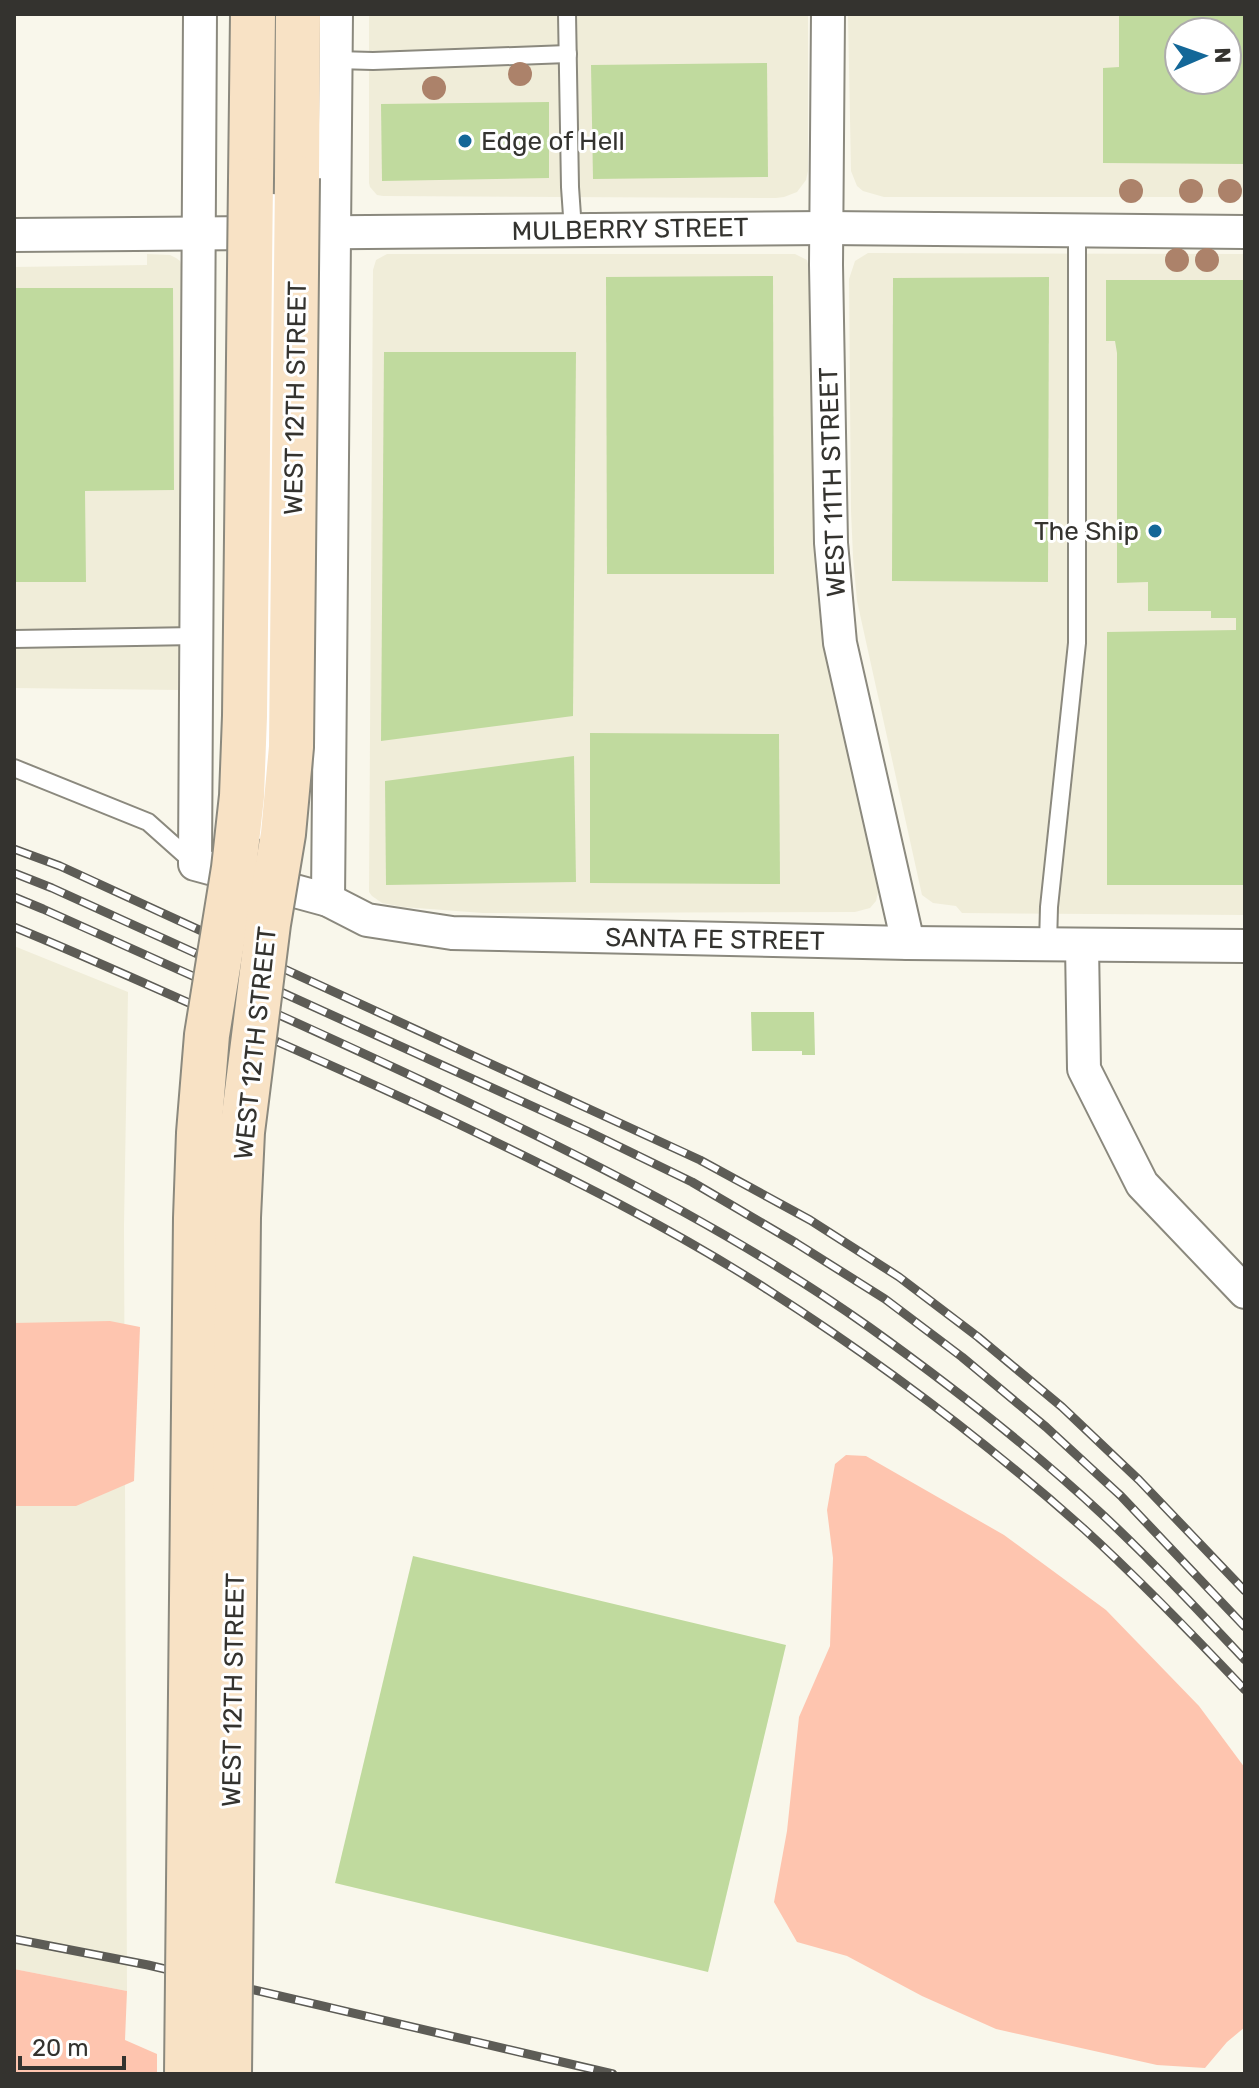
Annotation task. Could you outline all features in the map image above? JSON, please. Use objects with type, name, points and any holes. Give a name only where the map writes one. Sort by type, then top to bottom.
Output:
[{"type":"main road","name":"WEST 12TH STREET","points":[[187,2074],[197,1190],[207,1035],[234,868],[245,750],[253,14]]},
{"type":"main road","name":"WEST 12TH STREET","points":[[229,2074],[238,1217],[243,1118],[283,834],[291,747],[298,14]]},
{"type":"street","points":[[195,864],[200,14]]},
{"type":"street","points":[[211,2074],[217,1135],[223,1064],[269,750],[273,14]]},
{"type":"street","name":"WEST 12TH STREET","points":[[328,900],[336,14]]},
{"type":"street","name":"WEST 11TH STREET","points":[[828,14],[826,228],[831,543],[840,643],[908,943]]},
{"type":"street","name":"MULBERRY STREET","points":[[14,235],[826,228],[1245,232]]},
{"type":"street","name":"SANTA FE STREET","points":[[195,864],[328,900],[367,920],[452,933],[908,943],[1245,946]]},
{"type":"street","points":[[1082,945],[1084,1069],[1142,1184],[1245,1292]]},
{"type":"lane","points":[[567,14],[573,230]]},
{"type":"lane","points":[[336,60],[568,54]]},
{"type":"lane","points":[[1048,944],[1049,907],[1077,643],[1077,230]]},
{"type":"lane","points":[[14,639],[196,636]]},
{"type":"lane","points":[[14,768],[148,822],[195,864]]},
{"type":"shaded area","points":[[369,14],[808,14],[806,180],[797,192],[776,198],[377,195],[369,183]]},
{"type":"shaded area","points":[[848,14],[1245,14],[1245,197],[884,197],[857,186],[851,171]]},
{"type":"shaded area","points":[[868,253],[1245,254],[1245,915],[962,913],[956,906],[933,903],[922,895],[857,601],[853,557],[849,279],[855,261]]},
{"type":"shaded area","points":[[147,254],[176,258],[180,261],[185,280],[180,690],[14,688],[14,267],[147,265]]},
{"type":"shaded area","points":[[387,254],[795,254],[807,260],[819,606],[878,892],[870,908],[855,912],[483,913],[403,907],[382,903],[369,892],[373,270],[376,260]]},
{"type":"shaded area","points":[[14,946],[128,992],[124,1226],[127,1991],[14,1969]]},
{"type":"shaded area","points":[[110,1321],[140,1327],[134,1481],[76,1506],[14,1506],[14,1323]]},
{"type":"shaded area","points":[[846,1455],[866,1456],[1004,1535],[1106,1610],[1199,1706],[1245,1768],[1245,2027],[1227,2042],[1205,2068],[1157,2065],[996,2029],[922,1996],[847,1956],[797,1942],[774,1902],[787,1831],[799,1717],[830,1646],[833,1558],[827,1510],[835,1464]]},
{"type":"shaded area","points":[[14,1969],[127,1991],[125,2040],[157,2054],[157,2074],[14,2074]]},
{"type":"building","points":[[1119,14],[1245,14],[1245,164],[1103,163],[1103,68],[1119,67]]},
{"type":"building","points":[[767,63],[768,177],[593,179],[591,65]]},
{"type":"building","name":"Edge of Hell","points":[[549,102],[549,178],[382,181],[381,104]]},
{"type":"building","points":[[773,276],[774,574],[607,574],[606,277]]},
{"type":"building","points":[[1049,277],[1048,582],[892,581],[893,278]]},
{"type":"building","points":[[1106,280],[1245,280],[1245,885],[1107,885],[1107,632],[1236,630],[1236,618],[1211,618],[1211,611],[1148,611],[1148,582],[1117,583],[1117,353],[1115,341],[1106,341]]},
{"type":"building","points":[[14,288],[173,288],[174,490],[85,491],[86,582],[14,582]]},
{"type":"building","points":[[384,352],[576,352],[573,716],[381,741]]},
{"type":"building","points":[[590,733],[779,734],[780,884],[590,883]]},
{"type":"building","points":[[574,756],[576,882],[386,885],[385,781]]},
{"type":"building","points":[[751,1012],[814,1012],[815,1055],[802,1055],[802,1051],[752,1051]]},
{"type":"building","points":[[413,1556],[786,1645],[708,1972],[335,1883]]},
{"type":"railway","points":[[14,849],[60,866],[700,1160],[810,1220],[899,1277],[1062,1407],[1139,1480],[1245,1591]]},
{"type":"railway","points":[[14,873],[587,1131],[692,1182],[796,1243],[885,1299],[962,1357],[1046,1427],[1121,1496],[1245,1627]]},
{"type":"railway","points":[[14,897],[322,1034],[488,1112],[635,1186],[778,1267],[899,1349],[1048,1466],[1140,1551],[1245,1660]]},
{"type":"railway","points":[[14,927],[442,1116],[625,1207],[733,1268],[891,1374],[970,1433],[1084,1529],[1245,1690]]},
{"type":"railway","points":[[14,1939],[148,1965],[613,2074]]},
{"type":"place","name":"Edge of Hell","points":[[465,141]]},
{"type":"place","name":"The Ship","points":[[1155,531]]}]
